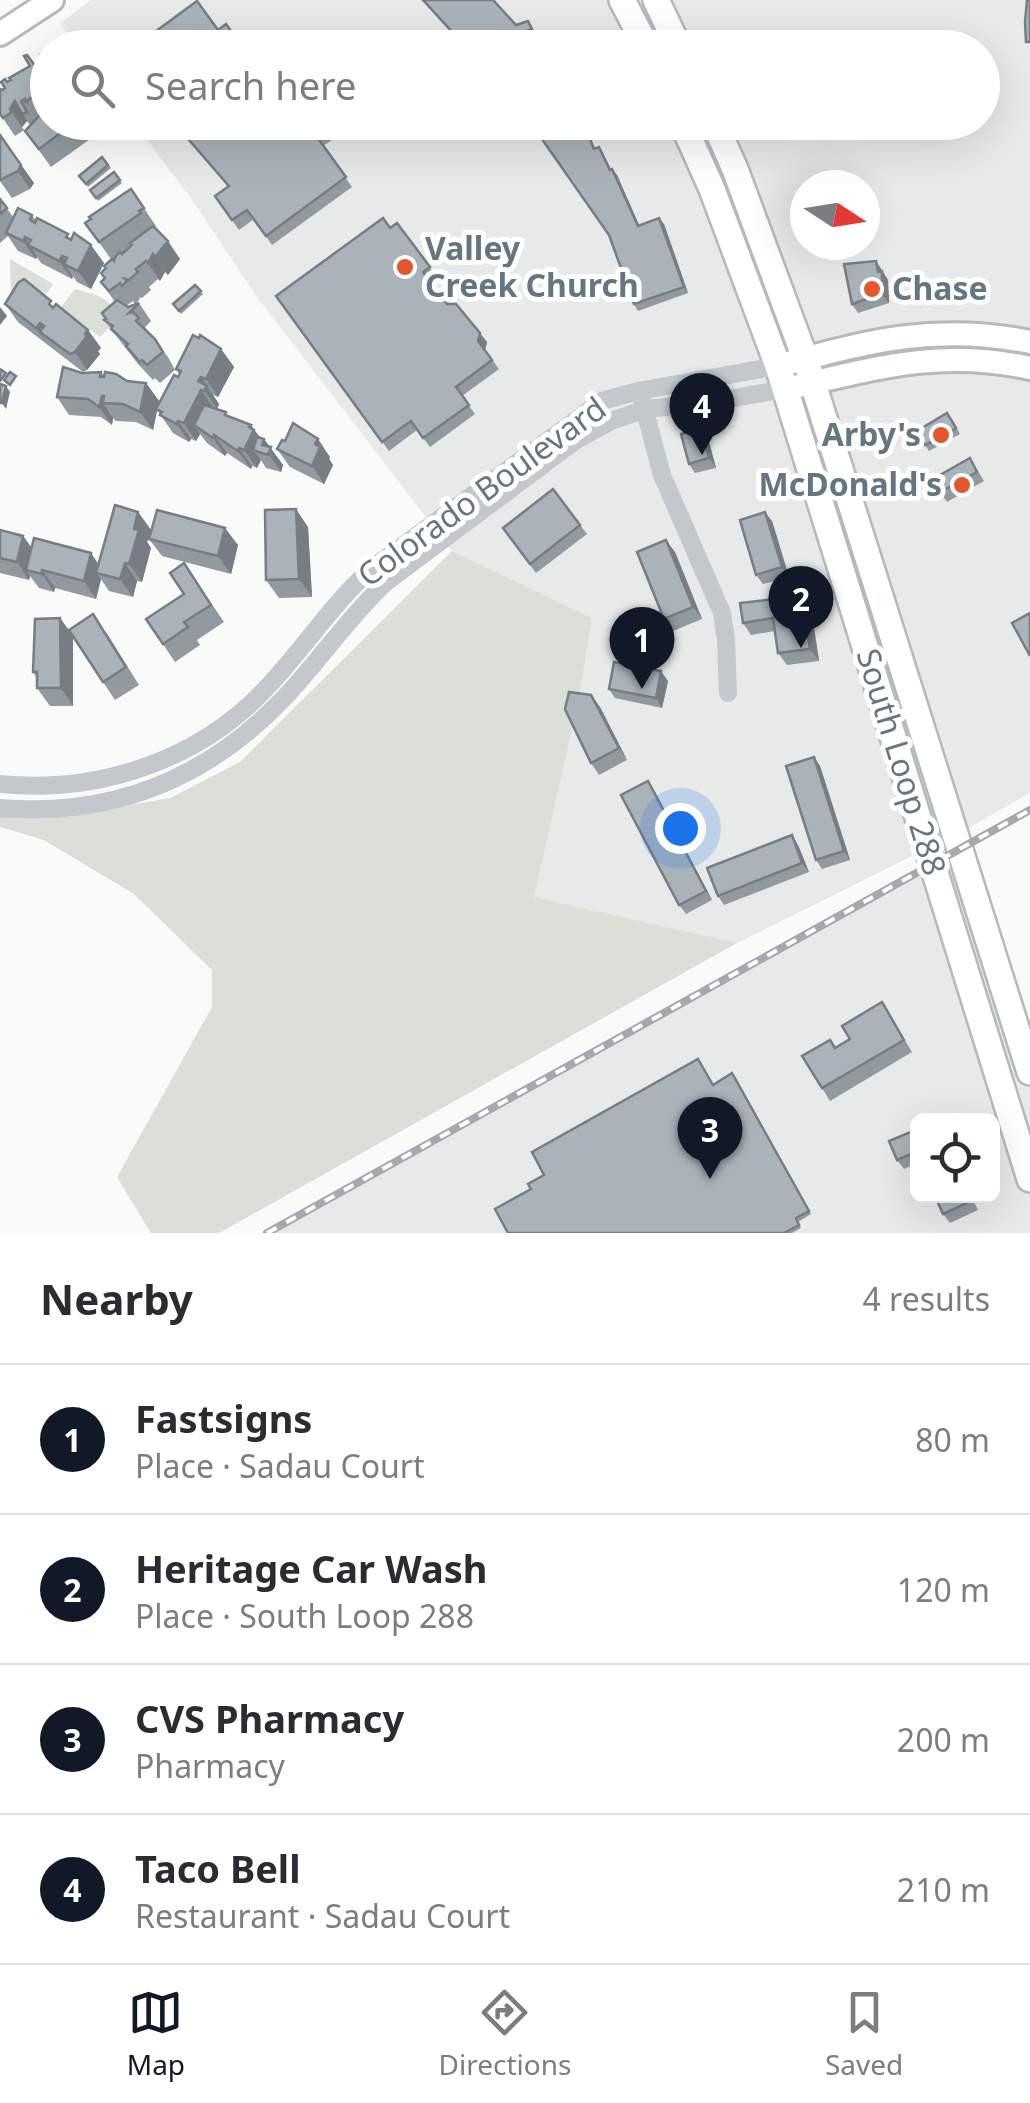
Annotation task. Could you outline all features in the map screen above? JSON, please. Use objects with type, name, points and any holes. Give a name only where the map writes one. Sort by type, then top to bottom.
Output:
[{"type":"highway","points":[[622,0],[638,30]]},
{"type":"highway","name":"South Loop 288","points":[[690,140],[781,377],[1030,1179]]},
{"type":"highway","name":"South Loop 288","points":[[722,140],[809,370],[1030,1072]]},
{"type":"main road","points":[[0,34],[52,0]]},
{"type":"main road","name":"Colorado Boulevard","points":[[781,377],[938,332],[988,334],[1030,345]]},
{"type":"main road","points":[[962,360],[972,350],[990,342],[1030,345]]},
{"type":"main road","name":"Colorado Boulevard","points":[[809,370],[927,360],[1030,368]]},
{"type":"street","name":"Colorado Boulevard","points":[[0,808],[32,811],[88,807],[159,786],[225,750],[422,543],[642,400],[781,377]]},
{"type":"street","points":[[642,400],[662,475],[722,614],[728,694]]},
{"type":"street","name":"Colorado Boulevard","points":[[0,784],[72,784],[120,776],[192,746],[271,698]]},
{"type":"shaded area","points":[[91,0],[1030,0],[1030,793],[965,830],[737,943],[534,897],[578,704],[592,618],[452,551],[257,297],[147,140],[1000,140],[1000,30],[65,30],[60,23]]},
{"type":"shaded area","points":[[10,259],[53,284],[46,294],[33,290],[11,296]]},
{"type":"shaded area","points":[[75,289],[102,298],[111,306],[117,320],[100,337],[61,307]]},
{"type":"shaded area","points":[[452,551],[592,618],[578,704],[534,897],[737,943],[219,1233],[151,1233],[117,1177],[212,1007],[212,970],[134,894],[44,840],[0,827],[0,816],[69,816],[170,798],[240,762]]},
{"type":"shaded area","points":[[959,849],[1030,1041],[1030,1233],[267,1233]]},
{"type":"building","points":[[423,0],[493,0],[516,25],[528,21],[532,29],[530,30],[450,30]]},
{"type":"building","points":[[1030,0],[1030,42],[1026,42]]},
{"type":"building","points":[[197,1],[218,30],[158,30]]},
{"type":"building","points":[[30,66],[30,98],[21,101],[27,112],[22,114],[15,101],[12,112],[3,118],[0,89],[5,88],[1,82]]},
{"type":"building","points":[[0,135],[21,165],[18,171],[0,180]]},
{"type":"building","points":[[32,140],[51,140],[39,149]]},
{"type":"building","points":[[189,140],[319,140],[346,177],[266,236],[247,210],[232,220],[215,196],[229,186]]},
{"type":"building","points":[[543,140],[590,140],[594,149],[599,147],[638,226],[659,218],[684,287],[634,304],[609,235]]},
{"type":"building","points":[[102,157],[108,165],[86,184],[79,176]]},
{"type":"building","points":[[114,172],[120,180],[96,198],[90,190]]},
{"type":"building","points":[[131,189],[144,208],[141,213],[99,242],[85,223]]},
{"type":"building","points":[[18,208],[32,215],[30,220],[35,223],[37,218],[68,234],[66,237],[71,240],[74,233],[91,245],[78,271],[64,264],[67,258],[62,256],[59,261],[28,245],[31,240],[25,237],[23,241],[6,233]]},
{"type":"building","points":[[383,218],[390,228],[397,223],[430,267],[423,272],[447,304],[456,304],[480,333],[478,341],[492,360],[456,387],[469,405],[423,438],[411,421],[382,442],[276,296]]},
{"type":"building","points":[[153,226],[168,241],[122,286],[120,283],[109,291],[101,282],[105,278],[101,273],[104,266]]},
{"type":"building","name":"Chase","points":[[876,261],[878,272],[882,271],[882,294],[852,304],[844,264]]},
{"type":"building","points":[[24,279],[51,301],[53,308],[56,304],[88,330],[75,352],[70,354],[40,332],[44,326],[40,323],[36,328],[5,304]]},
{"type":"building","points":[[195,285],[201,291],[179,311],[173,304]]},
{"type":"building","points":[[117,300],[128,307],[139,303],[129,313],[139,318],[136,321],[163,352],[147,365],[104,320],[102,313]]},
{"type":"building","points":[[193,335],[200,335],[221,349],[206,379],[201,377],[198,381],[207,386],[184,423],[177,424],[156,409],[174,375],[178,377],[181,371],[176,369]]},
{"type":"building","points":[[63,367],[82,373],[101,372],[100,377],[105,372],[116,374],[127,381],[146,383],[140,412],[123,404],[103,403],[104,396],[99,407],[88,399],[57,397]]},
{"type":"building","points":[[10,372],[16,376],[10,385],[4,380]]},
{"type":"building","points":[[0,384],[6,386],[2,403],[0,403]]},
{"type":"building","points":[[204,405],[251,425],[254,430],[244,450],[238,451],[194,425]]},
{"type":"building","points":[[947,413],[956,428],[925,445],[917,431]]},
{"type":"building","points":[[293,423],[318,439],[315,444],[320,447],[312,466],[277,449]]},
{"type":"building","points":[[702,429],[709,458],[689,464],[681,434]]},
{"type":"building","points":[[257,437],[264,439],[262,445],[271,447],[268,455],[253,450]]},
{"type":"building","points":[[970,458],[977,472],[940,492],[933,479]]},
{"type":"building","points":[[553,489],[580,525],[530,564],[503,528]]},
{"type":"building","points":[[115,505],[138,512],[134,529],[139,530],[120,579],[96,573]]},
{"type":"building","points":[[296,509],[299,579],[266,580],[265,510]]},
{"type":"building","points":[[157,510],[225,528],[218,556],[149,539]]},
{"type":"building","points":[[765,512],[782,567],[756,575],[740,520]]},
{"type":"building","points":[[0,530],[23,536],[17,562],[0,558]]},
{"type":"building","points":[[34,538],[91,553],[84,581],[26,570]]},
{"type":"building","points":[[666,540],[693,607],[664,619],[637,552]]},
{"type":"building","points":[[184,563],[211,605],[184,622],[188,627],[163,644],[146,619],[184,594],[170,573]]},
{"type":"building","points":[[802,596],[810,649],[778,653],[773,618],[743,623],[740,603]]},
{"type":"building","points":[[1030,613],[1030,656],[1012,623]]},
{"type":"building","points":[[93,614],[126,667],[103,682],[69,630]]},
{"type":"building","points":[[60,618],[61,688],[37,688],[37,672],[33,672],[35,619]]},
{"type":"building","points":[[614,662],[661,671],[656,698],[609,689]]},
{"type":"building","points":[[569,692],[591,695],[619,748],[591,763],[565,709]]},
{"type":"building","points":[[814,757],[844,851],[816,860],[786,766]]},
{"type":"building","points":[[648,781],[706,891],[679,905],[621,795]]},
{"type":"building","points":[[792,835],[802,863],[718,896],[707,868]]},
{"type":"building","points":[[882,1002],[904,1040],[822,1088],[802,1056],[830,1040],[835,1048],[850,1039],[842,1026]]},
{"type":"building","points":[[698,1059],[713,1085],[732,1073],[809,1211],[796,1218],[799,1225],[784,1233],[508,1233],[495,1209],[531,1189],[528,1184],[544,1175],[532,1152]]},
{"type":"building","points":[[910,1132],[910,1154],[897,1160],[889,1141]]},
{"type":"building","points":[[938,1203],[967,1203],[943,1214]]},
{"type":"railway","points":[[267,1233],[1030,810]]},
{"type":"place","name":"Valley Creek Church","points":[[405,267]]},
{"type":"place","name":"Chase","points":[[872,289]]},
{"type":"place","name":"Arby's","points":[[941,435]]},
{"type":"place","name":"Taco Bell","points":[[702,455]]},
{"type":"place","name":"McDonald's","points":[[962,485]]},
{"type":"place","name":"Heritage Car Wash","points":[[801,648]]},
{"type":"place","name":"Fastsigns","points":[[642,689]]},
{"type":"place","name":"CVS Pharmacy","points":[[710,1179]]}]
